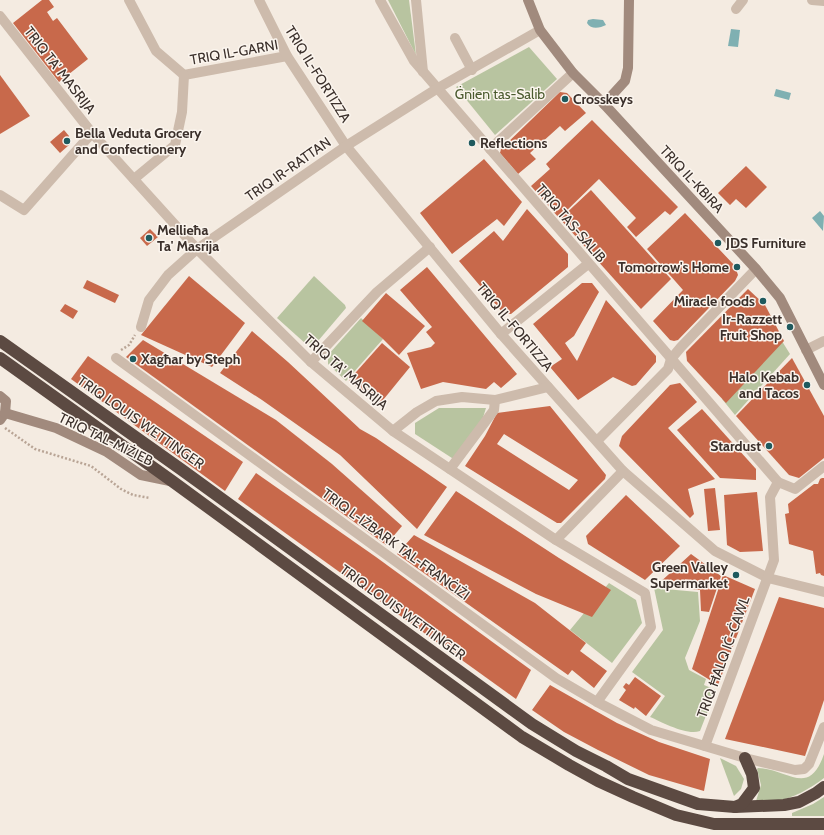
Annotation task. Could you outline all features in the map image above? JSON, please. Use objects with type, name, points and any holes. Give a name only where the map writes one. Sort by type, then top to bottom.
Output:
[{"type":"highway","name":"TRIQ LOUIS WETTINGER","points":[[0,341],[182,470],[532,724],[576,751],[628,779],[698,804],[735,807],[784,806],[799,802],[824,787]]},
{"type":"highway","name":"TRIQ LOUIS WETTINGER","points":[[0,358],[172,481],[522,737],[569,765],[633,797],[676,815],[714,824],[818,824]]},
{"type":"highway","points":[[735,807],[742,804],[754,788],[752,774],[745,758]]},
{"type":"highway","points":[[818,824],[824,830]]},
{"type":"main road","name":"TRIQ IL-KBIRA","points":[[528,0],[540,30],[573,74],[604,104],[756,269],[780,298],[824,385]]},
{"type":"main road","points":[[604,104],[625,82],[628,68],[630,0]]},
{"type":"main road","name":"TRIQ TAL-MIŻIEB","points":[[0,396],[6,401],[2,416],[56,428],[107,452],[141,475],[172,481]]},
{"type":"street","name":"TRIQ IL-GARNI","points":[[129,0],[156,51],[184,75],[287,56]]},
{"type":"street","name":"TRIQ IL-FORTIZZA","points":[[259,0],[287,56],[346,146],[501,334],[623,471],[715,550],[768,578],[824,592]]},
{"type":"street","name":"TRIQ TAS-SALIB","points":[[380,0],[414,61],[423,72],[778,482]]},
{"type":"street","points":[[416,0],[423,72]]},
{"type":"street","points":[[736,9],[743,0]]},
{"type":"street","points":[[812,0],[824,1]]},
{"type":"street","name":"TRIQ TA' MASRIJA","points":[[0,16],[92,133],[197,249],[311,362],[393,431],[556,540],[645,593],[651,627],[597,702]]},
{"type":"street","name":"TRIQ IR-RATTAN","points":[[197,249],[346,146],[438,88],[540,30]]},
{"type":"street","points":[[455,38],[472,70]]},
{"type":"street","points":[[490,149],[573,74]]},
{"type":"street","points":[[134,179],[175,145],[182,112],[184,75]]},
{"type":"street","points":[[0,195],[24,210],[92,133]]},
{"type":"street","points":[[311,362],[377,292],[430,247]]},
{"type":"street","points":[[141,327],[149,300],[168,275],[197,249]]},
{"type":"street","points":[[501,334],[588,264]]},
{"type":"street","points":[[597,441],[668,369],[671,359],[756,269]]},
{"type":"street","points":[[806,350],[824,342]]},
{"type":"street","name":"TRIQ L-IŻBARK TAL-FRANĊIŻI","points":[[116,358],[556,678],[597,702],[651,730],[745,758],[795,770],[804,769],[810,764],[824,727]]},
{"type":"street","points":[[393,431],[417,412],[436,401],[462,397],[495,400],[548,387]]},
{"type":"street","points":[[450,469],[494,410],[495,400]]},
{"type":"street","points":[[778,482],[795,489],[824,466]]},
{"type":"street","points":[[556,540],[623,471]]},
{"type":"street","name":"TRIQ ĦALQ IĊ-ĊAWL","points":[[705,746],[774,560],[770,497],[778,482]]},
{"type":"path","points":[[116,358],[121,350],[129,345],[141,327]]},
{"type":"path","points":[[0,424],[35,449],[91,466],[121,489],[133,495],[150,498]]},
{"type":"green space","points":[[388,0],[409,0],[416,55]]},
{"type":"green space","name":"Ġnien tas-Salib","points":[[529,47],[557,79],[495,135],[456,87]]},
{"type":"green space","points":[[314,276],[345,305],[346,308],[318,341],[306,344],[277,318]]},
{"type":"green space","points":[[361,318],[383,339],[346,381],[328,364],[328,355]]},
{"type":"green space","points":[[780,338],[790,354],[735,415],[722,399]]},
{"type":"green space","points":[[439,408],[486,408],[481,424],[455,460],[415,434],[415,423]]},
{"type":"green space","points":[[609,583],[636,600],[642,623],[612,663],[570,630]]},
{"type":"green space","points":[[654,588],[698,592],[700,621],[685,658],[689,670],[706,679],[704,685],[716,690],[700,731],[688,732],[650,717],[665,696],[632,672],[663,630]]},
{"type":"green space","points":[[824,754],[824,778],[819,782],[801,793],[782,800],[773,802],[756,801],[761,785],[758,768],[769,769],[797,778],[804,778],[812,775],[818,767]]},
{"type":"green space","points":[[720,758],[736,766],[744,779],[741,789],[734,796]]},
{"type":"green space","points":[[824,797],[824,816],[792,816],[792,813],[813,804]]},
{"type":"water","points":[[588,20],[603,20],[606,25],[593,28],[587,23]]},
{"type":"water","points":[[731,29],[740,30],[738,47],[728,46]]},
{"type":"water","points":[[776,89],[791,93],[789,100],[774,96]]},
{"type":"water","points":[[820,211],[824,216],[823,231],[812,218]]},
{"type":"building","points":[[42,0],[49,0],[54,7],[47,12],[53,21],[57,18],[88,59],[59,82],[13,23]]},
{"type":"building","points":[[0,75],[30,116],[0,134]]},
{"type":"building","points":[[560,92],[567,93],[586,113],[565,131],[560,126],[530,153],[536,159],[518,174],[500,153],[501,149]]},
{"type":"building","points":[[592,120],[678,207],[670,215],[665,211],[636,237],[627,227],[636,218],[599,179],[559,218],[531,186],[550,169],[546,164]]},
{"type":"building","points":[[64,130],[69,136],[69,145],[60,153],[50,142]]},
{"type":"building","points":[[484,159],[522,202],[504,226],[497,219],[452,254],[420,213]]},
{"type":"building","points":[[746,166],[767,187],[746,208],[736,199],[730,205],[718,193]]},
{"type":"building","points":[[591,190],[671,279],[641,309],[560,219]]},
{"type":"building","points":[[527,209],[568,254],[568,267],[511,314],[503,313],[459,261],[494,231],[503,241]]},
{"type":"building","points":[[685,213],[735,266],[738,275],[735,281],[678,340],[674,341],[670,340],[653,321],[683,290],[647,249]]},
{"type":"building","name":"Mellieħa Ta' Masrija","points":[[150,229],[158,237],[147,246],[140,238]]},
{"type":"building","points":[[427,267],[517,374],[501,388],[494,382],[486,389],[443,382],[421,389],[407,353],[431,347],[435,343],[426,332],[432,327],[400,290]]},
{"type":"building","points":[[189,276],[245,323],[212,367],[141,335]]},
{"type":"building","points":[[87,280],[119,295],[115,303],[83,288]]},
{"type":"building","points":[[582,283],[592,283],[599,292],[574,336],[565,343],[577,361],[606,300],[656,356],[656,362],[636,385],[632,386],[613,377],[578,400],[550,367],[562,359],[533,324]]},
{"type":"building","points":[[748,289],[765,305],[784,341],[726,403],[687,361],[686,352]]},
{"type":"building","points":[[386,293],[425,326],[399,355],[362,321]]},
{"type":"building","points":[[65,304],[78,311],[73,319],[60,311]]},
{"type":"building","points":[[252,331],[288,362],[360,429],[376,438],[447,487],[417,529],[340,455],[262,400],[220,373]]},
{"type":"building","points":[[143,340],[276,420],[332,464],[402,526],[386,545],[126,357]]},
{"type":"building","points":[[382,343],[410,367],[379,405],[349,380]]},
{"type":"building","points":[[88,356],[243,462],[225,491],[71,379]]},
{"type":"building","points":[[792,358],[824,416],[824,458],[799,478],[789,475],[736,416]]},
{"type":"building","points":[[680,383],[697,402],[668,428],[715,479],[688,489],[694,514],[690,518],[619,446],[622,436],[670,385]]},
{"type":"building","points":[[550,406],[606,475],[605,479],[561,523],[557,523],[465,466],[485,436],[497,413]],"holes":[[[504,434],[578,480],[569,490],[497,444]]]},
{"type":"building","points":[[702,409],[756,469],[756,480],[720,478],[677,430]]},
{"type":"building","points":[[256,473],[376,557],[531,670],[516,699],[238,499]]},
{"type":"building","points":[[822,478],[824,478],[824,576],[820,573],[816,574],[813,551],[789,544],[785,514],[789,513],[788,504],[814,484],[818,484]]},
{"type":"building","points":[[715,488],[720,530],[708,531],[704,489]]},
{"type":"building","points":[[456,491],[611,590],[592,617],[536,594],[424,535]]},
{"type":"building","points":[[757,492],[763,551],[740,552],[727,545],[724,495]]},
{"type":"building","points":[[626,495],[680,546],[645,580],[588,544],[586,536]]},
{"type":"building","points":[[414,535],[535,603],[586,643],[580,651],[607,671],[594,688],[572,670],[568,675],[397,554]]},
{"type":"building","points":[[691,554],[721,576],[709,612],[701,611],[700,590],[657,585]]},
{"type":"building","points":[[723,575],[755,589],[718,685],[692,669]]},
{"type":"building","points":[[779,597],[824,608],[824,700],[805,756],[725,739]]},
{"type":"building","points":[[635,677],[661,696],[646,716],[635,707],[634,709],[619,700],[626,690],[623,687],[626,683],[629,685]]},
{"type":"building","points":[[550,685],[617,723],[659,742],[710,759],[704,791],[649,775],[564,732],[532,710]]},
{"type":"place","name":"Crosskeys","points":[[565,99]]},
{"type":"place","name":"Bella Veduta Grocery and Confectionery","points":[[67,141]]},
{"type":"place","name":"Reflections","points":[[472,143]]},
{"type":"place","name":"Mellieħa Ta' Masrija","points":[[149,238]]},
{"type":"place","name":"JDS Furniture","points":[[718,243]]},
{"type":"place","name":"Tomorrow's Home","points":[[737,267]]},
{"type":"place","name":"Miracle foods","points":[[763,301]]},
{"type":"place","name":"Ir-Razzett Fruit Shop","points":[[790,327]]},
{"type":"place","name":"Xagħar by Steph","points":[[133,359]]},
{"type":"place","name":"Halo Kebab and Tacos","points":[[807,385]]},
{"type":"place","name":"Stardust","points":[[769,446]]},
{"type":"place","name":"Green Valley Supermarket","points":[[736,575]]}]
